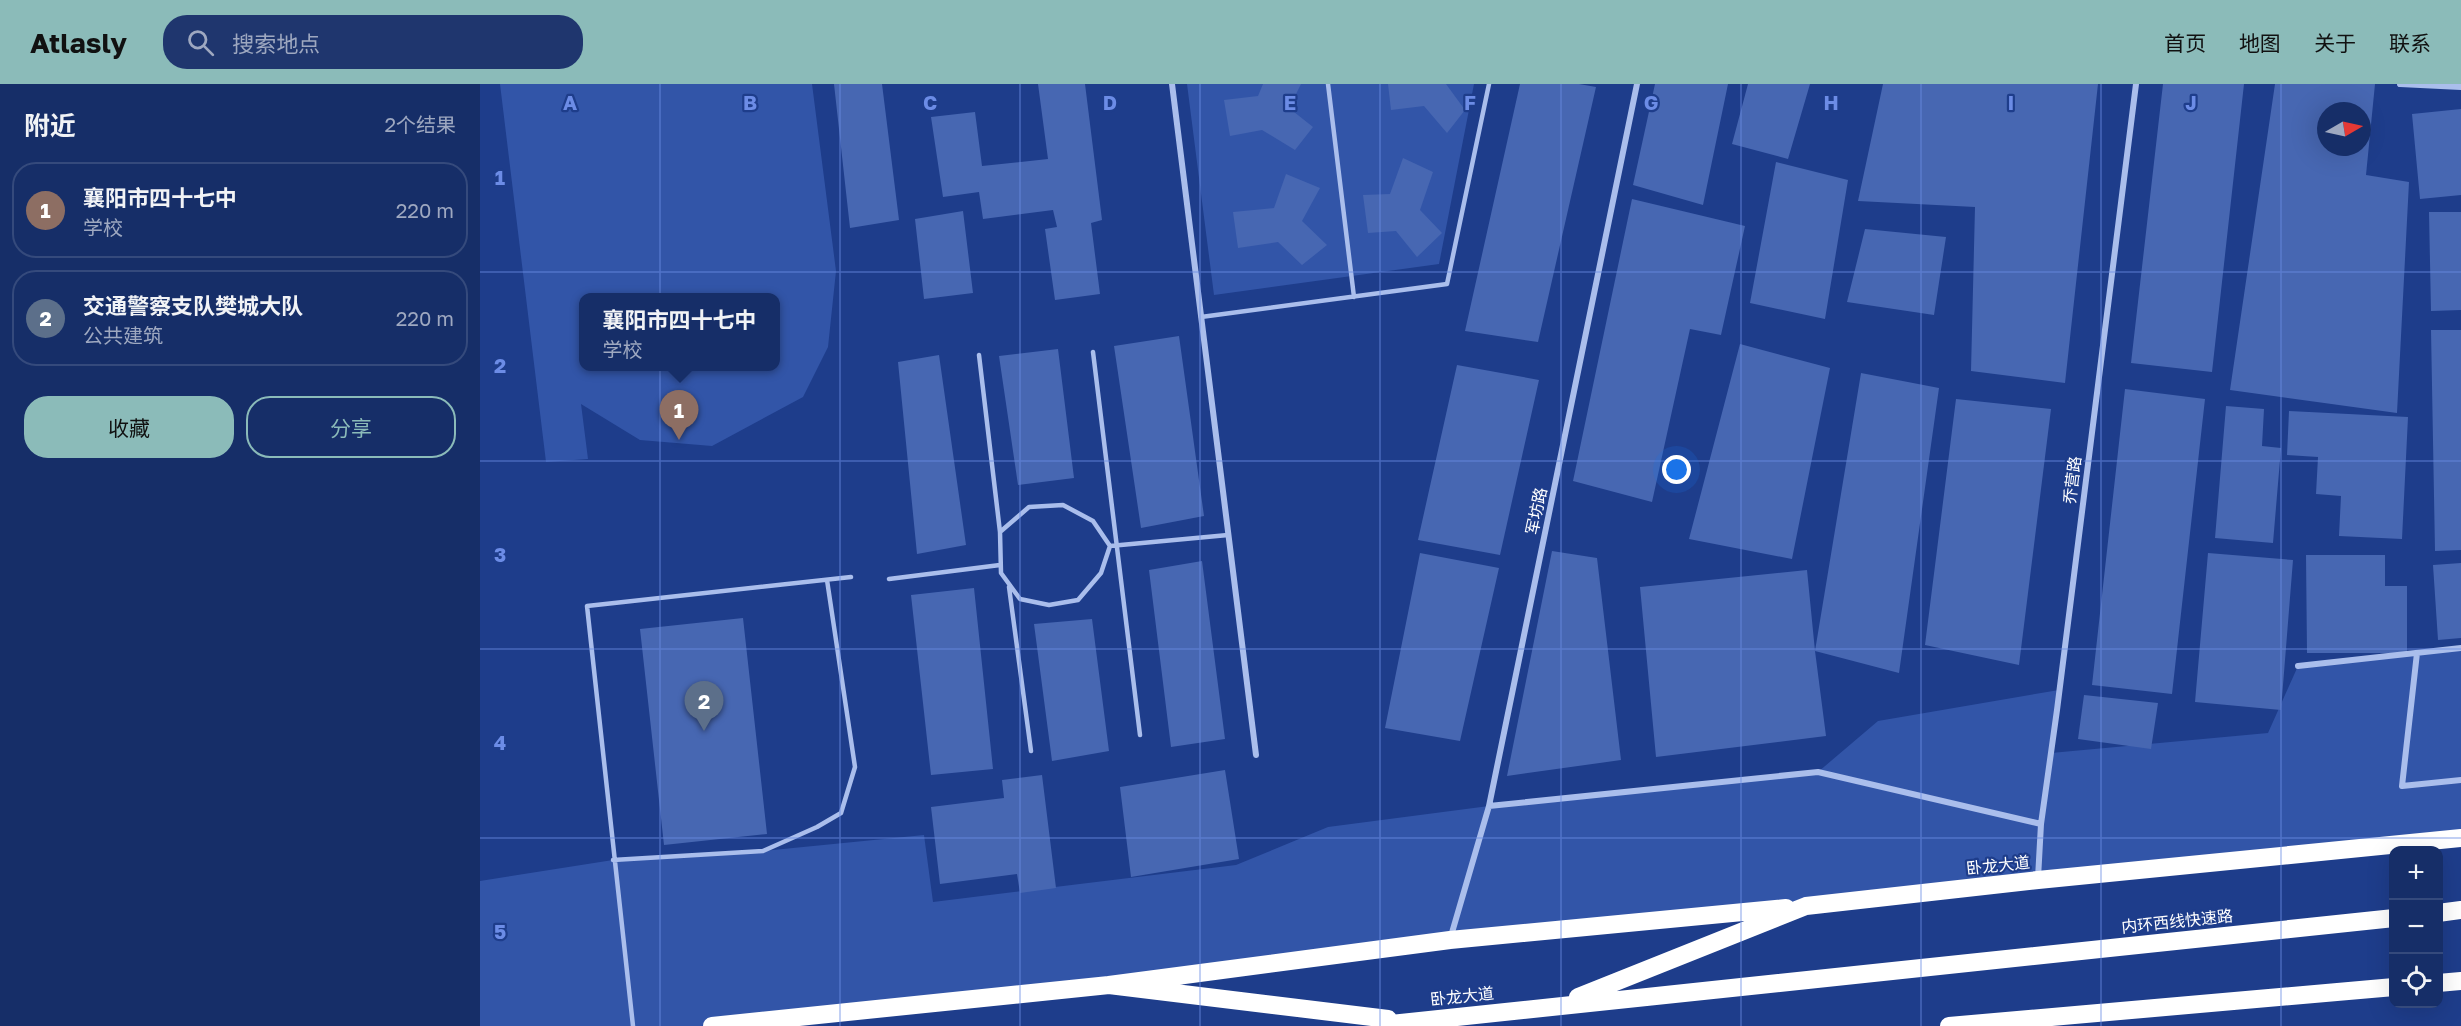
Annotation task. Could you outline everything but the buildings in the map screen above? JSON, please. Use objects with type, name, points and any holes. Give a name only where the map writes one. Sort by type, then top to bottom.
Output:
[{"type":"highway","name":"卧龙大道","points":[[1556,1006],[1806,906],[2038,880],[2461,838]]},
{"type":"highway","points":[[712,1026],[1109,985],[1450,940],[1806,906]]},
{"type":"highway","points":[[2443,912],[2461,910]]},
{"type":"highway","name":"内环西线快速路","points":[[1965,963],[2389,919]]},
{"type":"highway","name":"卧龙大道","points":[[1372,1026],[1965,963]]},
{"type":"highway","points":[[2443,983],[2461,981]]},
{"type":"highway","points":[[1109,985],[1408,1022]]},
{"type":"highway","points":[[1949,1026],[2389,987]]},
{"type":"street","points":[[1172,84],[1256,755]]},
{"type":"street","name":"军坊路","points":[[1450,940],[1489,806],[1637,84]]},
{"type":"street","name":"乔营路","points":[[2038,880],[2041,824],[2136,84]]},
{"type":"street","points":[[2400,84],[2461,87]]},
{"type":"street","points":[[2298,666],[2461,648]]},
{"type":"street","points":[[2417,653],[2402,786],[2461,780]]},
{"type":"street","points":[[1489,806],[1818,772],[2041,824]]},
{"type":"lane","points":[[1328,84],[1354,297]]},
{"type":"lane","points":[[1201,317],[1447,285],[1489,84]]},
{"type":"lane","points":[[1093,352],[1140,735]]},
{"type":"lane","points":[[979,356],[1000,532],[1001,573],[1020,599],[1049,605],[1078,600],[1101,573],[1110,546]]},
{"type":"lane","points":[[1000,532],[1029,507],[1063,505],[1093,521],[1110,546]]},
{"type":"lane","points":[[1110,546],[1228,535]]},
{"type":"lane","points":[[889,579],[1000,565]]},
{"type":"lane","points":[[633,1026],[586,606],[851,577]]},
{"type":"lane","points":[[613,860],[763,851],[817,827],[841,813],[855,767],[827,580]]},
{"type":"lane","points":[[1009,584],[1031,751]]},
{"type":"shaded area","points":[[500,84],[812,84],[836,271],[828,347],[803,397],[712,446],[640,440],[581,404],[588,459],[546,462]]},
{"type":"shaded area","points":[[1187,84],[1474,84],[1439,264],[1214,295]]},
{"type":"shaded area","points":[[2461,648],[2461,838],[712,1026],[480,1026],[480,881],[613,860],[763,851],[924,835],[933,902],[1236,865],[1328,827],[1489,806],[1818,772],[1878,721],[2059,690],[2051,753],[2268,733],[2298,666]]},
{"type":"place","name":"襄阳市四十七中","points":[[679,440]]},
{"type":"place","name":"交通警察支队樊城大队","points":[[704,731]]}]
